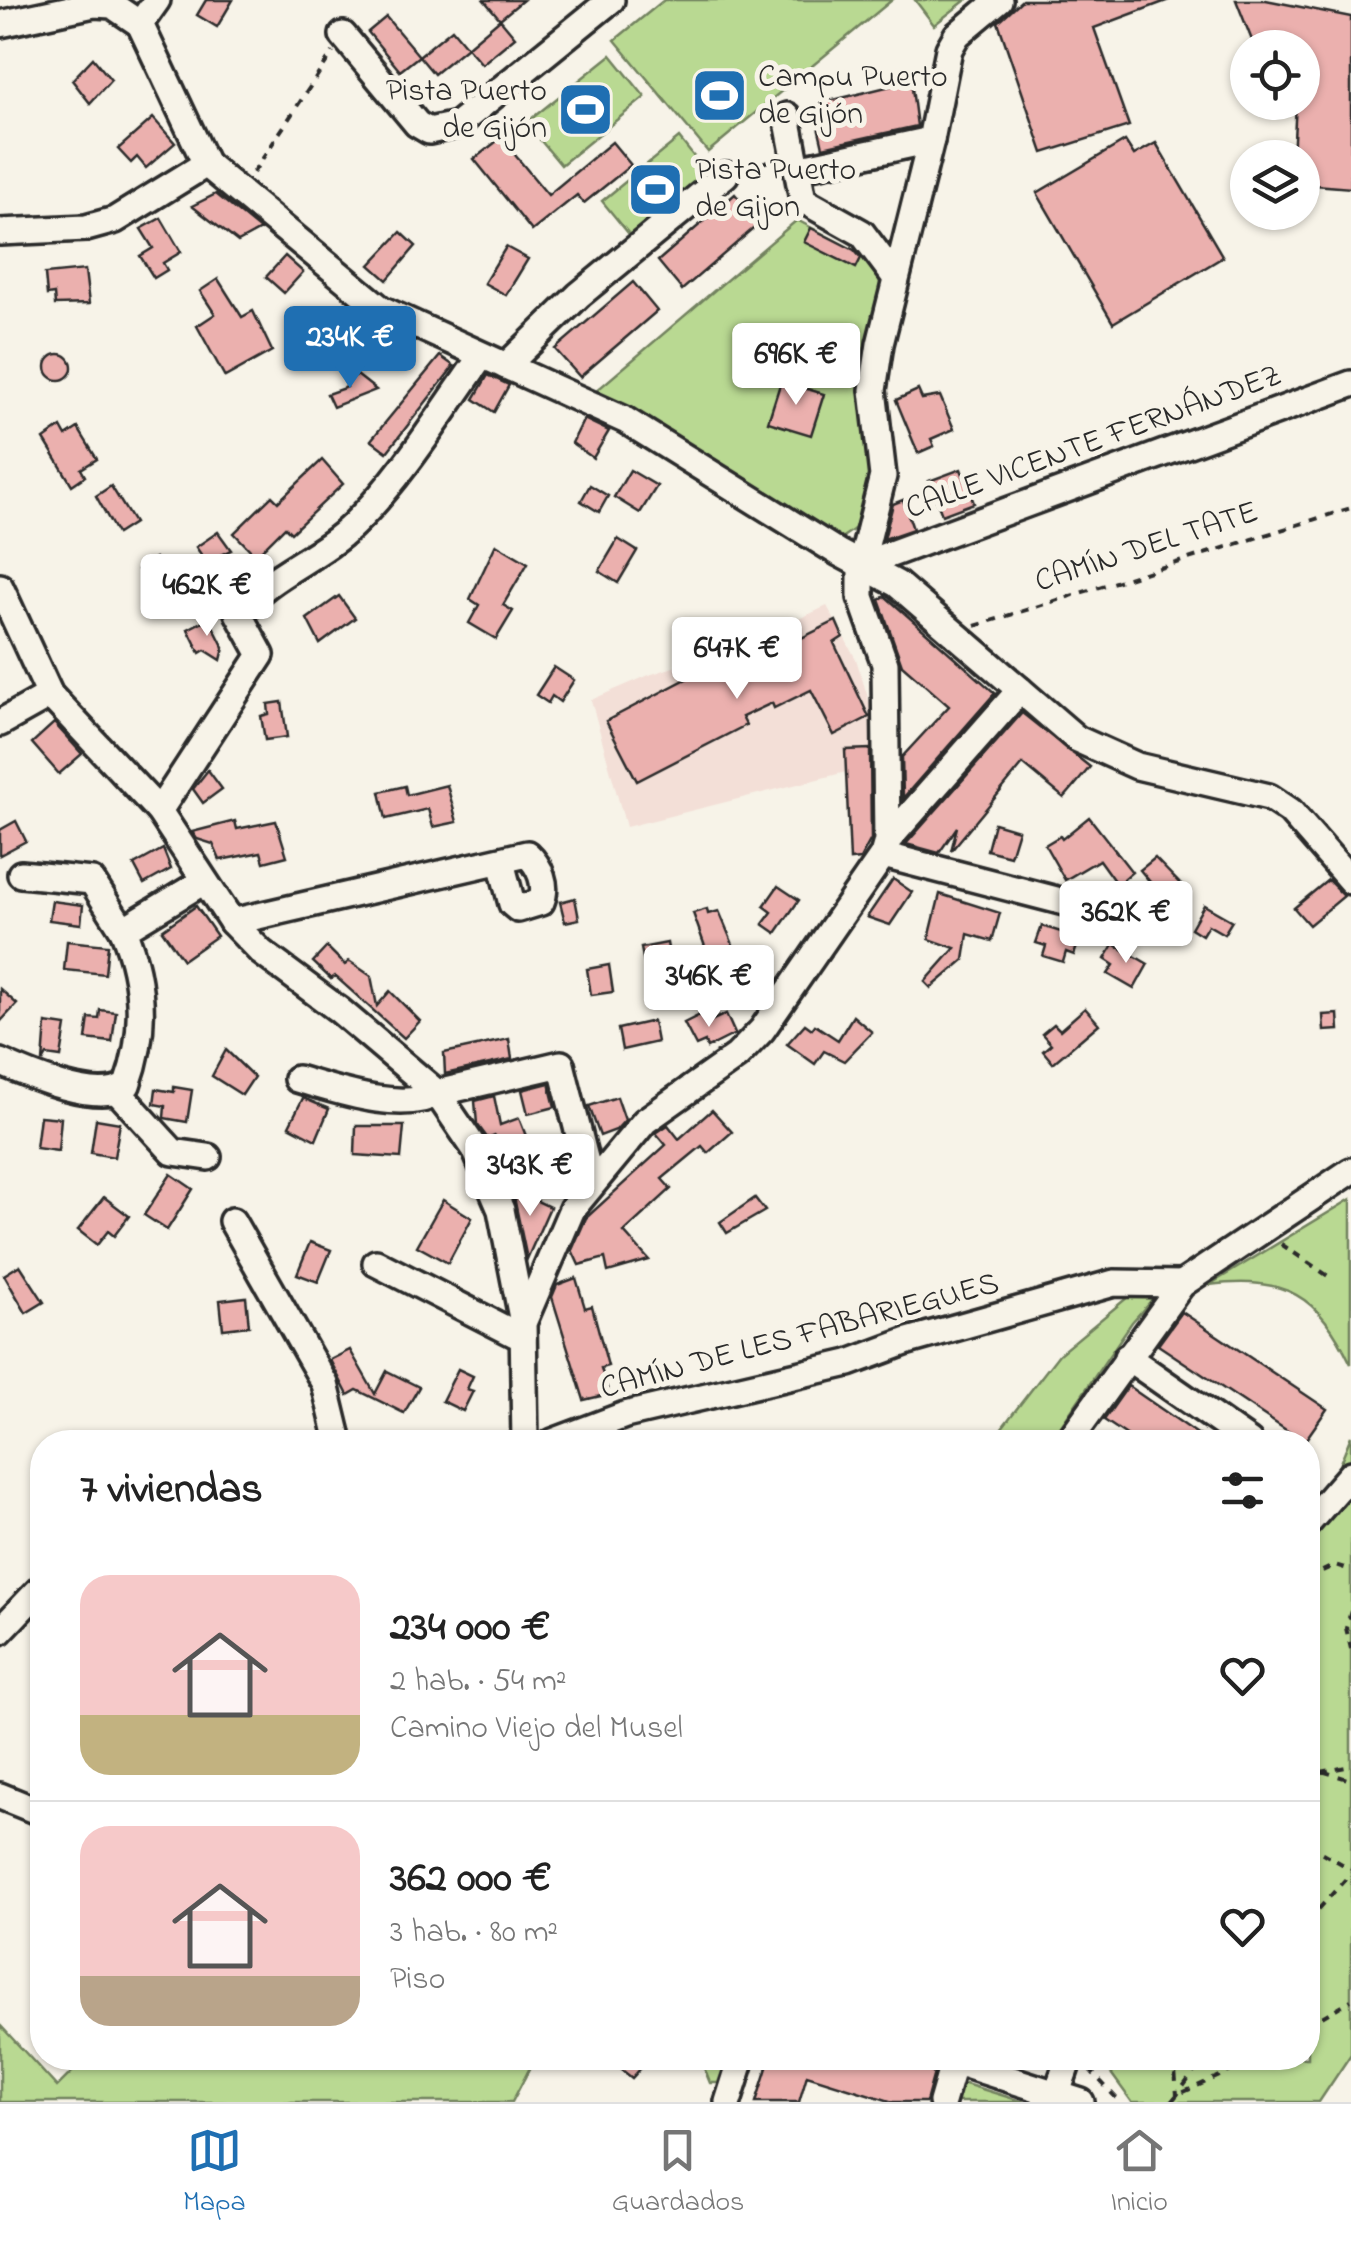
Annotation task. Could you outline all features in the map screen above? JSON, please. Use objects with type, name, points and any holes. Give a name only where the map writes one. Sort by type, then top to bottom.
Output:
[{"type":"street","points":[[140,24],[158,0]]},
{"type":"street","points":[[343,36],[417,124],[429,131],[443,130],[477,111],[611,0]]},
{"type":"street","points":[[885,848],[886,664],[861,597],[861,565],[883,476],[873,390],[895,278],[932,140],[948,49],[957,36],[999,0]]},
{"type":"street","points":[[0,24],[94,4],[112,5],[140,24],[206,164],[381,309],[481,358],[625,420],[897,584],[1076,739],[1137,766],[1269,798],[1290,811],[1351,881]]},
{"type":"street","points":[[786,116],[803,200],[862,233],[895,278]]},
{"type":"street","points":[[795,161],[932,140]]},
{"type":"street","points":[[0,232],[86,228],[116,220],[206,164]]},
{"type":"street","points":[[506,366],[579,295],[725,175]]},
{"type":"street","points":[[160,811],[261,655],[238,612],[256,590],[356,523],[411,456],[481,358]]},
{"type":"street","name":"CALLE VICENTE FERNÁNDEZ","points":[[861,565],[1351,384]]},
{"type":"street","points":[[0,587],[50,696],[160,811],[232,922],[261,952],[339,1010],[437,1094],[475,1150],[496,1196],[523,1330],[525,1430]]},
{"type":"street","points":[[523,1330],[572,1210],[590,1182],[645,1122],[736,1056],[762,1030],[885,848],[1020,690]]},
{"type":"street","points":[[0,723],[50,696]]},
{"type":"street","points":[[885,848],[1103,912]]},
{"type":"street","points":[[232,922],[502,862]]},
{"type":"street","points":[[0,1062],[51,1082],[107,1094],[118,1092],[127,1085],[136,1061],[142,1019],[140,986],[123,930],[92,881],[21,874]]},
{"type":"street","points":[[123,930],[204,882]]},
{"type":"street","points":[[297,1079],[370,1099],[426,1100],[561,1064],[590,1182]]},
{"type":"street","points":[[118,1092],[172,1152],[208,1157]]},
{"type":"street","points":[[1076,1430],[1182,1284],[1351,1171]]},
{"type":"street","points":[[232,1221],[324,1384],[336,1430]]},
{"type":"street","points":[[376,1263],[523,1330]]},
{"type":"street","name":"CAMÍN DE LES FABARIEGUES","points":[[587,1430],[625,1416],[850,1363],[908,1341],[1114,1283],[1182,1284]]},
{"type":"street","points":[[1127,1357],[1232,1430]]},
{"type":"street","points":[[1320,1509],[1351,1474]]},
{"type":"street","points":[[1320,1493],[1329,1499]]},
{"type":"street","points":[[0,1631],[30,1600]]},
{"type":"street","points":[[0,1796],[30,1808]]},
{"type":"street","points":[[728,2102],[738,2070]]},
{"type":"street","points":[[942,2102],[947,2070]]},
{"type":"street","points":[[980,2070],[1061,2099],[1066,2070]]},
{"type":"path","points":[[242,190],[343,36]]},
{"type":"path","points":[[725,175],[795,161]]},
{"type":"path","name":"CAMÍN DEL TATE","points":[[957,632],[1351,508]]},
{"type":"path","points":[[1260,1232],[1306,1258],[1328,1276]]},
{"type":"path","points":[[1320,1572],[1335,1565],[1351,1570]]},
{"type":"path","points":[[1351,1611],[1346,1628],[1351,1648]]},
{"type":"path","points":[[1320,1772],[1351,1766]]},
{"type":"path","points":[[1320,1772],[1351,1780]]},
{"type":"path","points":[[1320,1852],[1351,1871],[1320,1907]]},
{"type":"path","points":[[1320,2018],[1351,2000]]},
{"type":"path","points":[[1092,2070],[1107,2092],[1120,2102]]},
{"type":"path","points":[[1175,2070],[1177,2095]]},
{"type":"path","points":[[1170,2102],[1195,2070]]},
{"type":"path","points":[[1177,2095],[1233,2070]]},
{"type":"shaded area","points":[[827,606],[856,659],[873,714],[872,749],[845,751],[846,772],[626,827],[591,700],[649,675],[742,645]]},
{"type":"green space","name":"Campu Puerto de Gijón","points":[[664,0],[892,0],[708,152],[615,40]]},
{"type":"green space","points":[[915,0],[966,0],[934,25]]},
{"type":"green space","name":"Pista Puerto de Gijón","points":[[611,55],[645,97],[561,165],[526,123]]},
{"type":"green space","name":"Pista Puerto de Gijon","points":[[679,138],[710,177],[633,239],[602,201]]},
{"type":"green space","points":[[797,220],[878,263],[882,355],[876,464],[864,517],[841,538],[833,537],[595,392]]},
{"type":"green space","points":[[1351,1199],[1351,1364],[1326,1321],[1296,1295],[1259,1284],[1209,1285]]},
{"type":"green space","points":[[1164,1286],[1132,1322],[1058,1430],[1000,1430],[1059,1354],[1140,1287]]},
{"type":"green space","points":[[1351,1436],[1351,2054],[1319,2102],[1132,2102],[1109,2070],[1320,2070],[1320,1512]]},
{"type":"green space","points":[[0,2025],[30,2058],[30,2070],[41,2070],[57,2087],[74,2070],[529,2070],[512,2102],[0,2102]]},
{"type":"green space","points":[[705,2070],[723,2070],[718,2083],[710,2083]]},
{"type":"green space","points":[[962,2083],[1024,2102],[956,2102]]},
{"type":"building","points":[[206,0],[233,0],[217,27],[197,15]]},
{"type":"building","points":[[484,0],[523,0],[500,19]]},
{"type":"building","points":[[1022,0],[1169,0],[1094,28],[1129,126],[1043,153],[998,22]]},
{"type":"building","points":[[1236,0],[1266,0],[1351,17],[1351,188],[1320,185],[1320,140],[1294,140],[1295,120],[1320,120],[1320,30],[1248,30]]},
{"type":"building","points":[[386,17],[419,56],[400,71],[368,32]]},
{"type":"building","points":[[500,19],[515,37],[482,64],[467,47]]},
{"type":"building","points":[[452,29],[467,47],[434,74],[419,56]]},
{"type":"building","points":[[93,58],[111,80],[90,103],[72,80]]},
{"type":"building","points":[[911,81],[917,126],[823,147],[813,105]]},
{"type":"building","points":[[153,118],[175,143],[146,168],[137,157],[131,163],[118,149]]},
{"type":"building","points":[[501,138],[548,195],[612,142],[631,165],[584,203],[577,195],[532,231],[474,159]]},
{"type":"building","points":[[1125,141],[1134,155],[1156,143],[1223,257],[1113,323],[1037,193]]},
{"type":"building","points":[[216,194],[260,230],[238,242],[192,206]]},
{"type":"building","points":[[735,194],[760,223],[682,290],[658,261]]},
{"type":"building","points":[[161,218],[181,252],[163,263],[167,270],[154,278],[140,256],[153,248],[141,229]]},
{"type":"building","points":[[811,228],[854,250],[861,258],[856,268],[804,242]]},
{"type":"building","points":[[401,232],[416,246],[387,280],[370,265]]},
{"type":"building","points":[[506,247],[528,259],[506,295],[484,283]]},
{"type":"building","points":[[285,256],[303,272],[284,293],[266,277]]},
{"type":"building","points":[[85,270],[89,304],[55,305],[54,294],[47,295],[45,274]]},
{"type":"building","points":[[218,279],[242,317],[253,311],[272,351],[225,377],[197,326],[215,314],[200,291]]},
{"type":"building","points":[[633,282],[657,311],[580,377],[555,349]]},
{"type":"building","points":[[370,330],[384,353],[363,365],[350,342]]},
{"type":"building","points":[[59,354],[68,358],[72,367],[68,376],[59,380],[50,376],[46,367],[50,358]]},
{"type":"building","points":[[440,356],[454,366],[387,452],[371,440]]},
{"type":"building","points":[[357,375],[376,390],[333,407],[327,394],[347,387],[344,380]]},
{"type":"building","points":[[488,375],[509,385],[494,412],[474,399]]},
{"type":"building","points":[[781,381],[824,394],[811,435],[768,422]]},
{"type":"building","points":[[918,390],[922,399],[940,396],[954,429],[931,439],[934,446],[918,453],[896,400]]},
{"type":"building","points":[[584,419],[609,431],[593,458],[572,443]]},
{"type":"building","points":[[61,427],[66,436],[78,428],[97,459],[81,469],[85,476],[72,485],[44,439]]},
{"type":"building","points":[[322,460],[343,484],[291,533],[285,527],[256,556],[234,533],[272,496],[278,502]]},
{"type":"building","points":[[961,469],[974,503],[942,515],[929,481]]},
{"type":"building","points":[[630,470],[657,486],[640,513],[614,497]]},
{"type":"building","points":[[590,485],[608,496],[599,512],[581,501]]},
{"type":"building","points":[[111,486],[134,523],[117,534],[96,496]]},
{"type":"building","points":[[903,500],[913,529],[884,539],[893,504]]},
{"type":"building","points":[[218,532],[231,550],[206,562],[196,547]]},
{"type":"building","points":[[618,539],[637,551],[618,583],[599,571]]},
{"type":"building","points":[[496,544],[528,563],[503,605],[513,611],[496,639],[469,623],[479,605],[470,599]]},
{"type":"building","points":[[155,558],[174,588],[157,598],[138,569]]},
{"type":"building","points":[[339,596],[355,618],[320,644],[307,619]]},
{"type":"building","points":[[885,596],[995,693],[903,798],[902,757],[949,706],[902,665],[879,600]]},
{"type":"building","points":[[209,618],[224,648],[221,660],[205,650],[200,653],[188,629]]},
{"type":"building","points":[[836,621],[843,637],[834,643],[869,717],[834,735],[811,690],[774,708],[772,703],[742,717],[746,725],[637,781],[606,721],[715,664],[727,688],[756,673],[751,663]]},
{"type":"building","points":[[554,667],[574,680],[560,702],[552,696],[548,703],[536,695]]},
{"type":"building","points":[[282,702],[287,737],[265,740],[261,716],[269,714],[268,704]]},
{"type":"building","points":[[1022,713],[1090,767],[1064,798],[1023,764],[951,851],[957,827],[939,853],[906,844]]},
{"type":"building","points":[[54,723],[82,754],[59,774],[32,743]]},
{"type":"building","points":[[870,749],[871,839],[860,859],[850,860],[845,750]]},
{"type":"building","points":[[208,770],[222,789],[203,803],[193,789]]},
{"type":"building","points":[[447,785],[457,822],[433,827],[428,809],[386,819],[380,792],[405,786],[407,795]]},
{"type":"building","points":[[1089,817],[1132,872],[1117,885],[1099,860],[1065,880],[1045,845],[1060,836],[1062,839]]},
{"type":"building","points":[[16,821],[26,841],[0,855],[0,830]]},
{"type":"building","points":[[235,821],[237,829],[276,821],[287,856],[264,862],[261,852],[220,860],[213,844],[197,839],[192,832]]},
{"type":"building","points":[[994,823],[1018,830],[1010,856],[987,850]]},
{"type":"building","points":[[163,849],[171,869],[144,884],[134,865]]},
{"type":"building","points":[[1155,858],[1183,887],[1166,901],[1140,870]]},
{"type":"building","points":[[893,879],[912,892],[890,925],[867,917]]},
{"type":"building","points":[[1328,880],[1344,896],[1309,925],[1294,908]]},
{"type":"building","points":[[778,886],[799,900],[776,933],[763,924],[772,912],[764,906]]},
{"type":"building","points":[[940,894],[1000,913],[992,941],[968,934],[964,960],[931,988],[925,982],[955,948],[929,939]]},
{"type":"building","points":[[575,898],[579,919],[565,922],[560,902]]},
{"type":"building","points":[[52,901],[83,905],[81,924],[49,920]]},
{"type":"building","points":[[1204,905],[1232,921],[1224,934],[1208,925],[1202,935],[1191,928]]},
{"type":"building","points":[[196,906],[217,936],[183,960],[162,930]]},
{"type":"building","points":[[707,909],[708,914],[719,911],[734,947],[708,955],[693,913]]},
{"type":"building","points":[[1042,926],[1080,938],[1074,955],[1066,952],[1063,962],[1043,956],[1046,946],[1036,943]]},
{"type":"building","points":[[67,941],[108,945],[105,974],[64,970]]},
{"type":"building","points":[[667,943],[671,966],[661,968],[662,976],[647,978],[641,948]]},
{"type":"building","points":[[1114,944],[1148,964],[1134,989],[1108,974],[1114,965],[1105,959]]},
{"type":"building","points":[[327,947],[345,965],[349,961],[371,976],[377,1006],[390,991],[420,1021],[404,1038],[335,976],[331,979],[313,962]]},
{"type":"building","points":[[609,965],[613,992],[591,995],[587,969]]},
{"type":"building","points":[[0,989],[17,1004],[0,1022]]},
{"type":"building","points":[[1085,1008],[1099,1024],[1053,1063],[1043,1051],[1051,1044],[1042,1034],[1054,1024],[1060,1030]]},
{"type":"building","points":[[100,1010],[116,1012],[112,1042],[86,1039],[89,1018],[99,1019]]},
{"type":"building","points":[[702,1014],[706,1023],[726,1014],[735,1034],[707,1048],[705,1042],[696,1046],[684,1023]]},
{"type":"building","points":[[1338,1014],[1339,1030],[1324,1031],[1323,1015]]},
{"type":"building","points":[[853,1016],[872,1032],[844,1061],[824,1051],[815,1064],[787,1044],[805,1024],[812,1029],[815,1025],[838,1040]]},
{"type":"building","points":[[653,1021],[657,1042],[622,1050],[618,1029]]},
{"type":"building","points":[[46,1023],[66,1026],[61,1057],[47,1055],[43,1062]]},
{"type":"building","points":[[509,1039],[512,1059],[445,1074],[444,1053]]},
{"type":"building","points":[[226,1050],[254,1077],[242,1095],[212,1076]]},
{"type":"building","points":[[549,1083],[555,1107],[528,1114],[522,1090]]},
{"type":"building","points":[[174,1087],[192,1090],[187,1122],[164,1118],[165,1106],[154,1104],[156,1089],[174,1092]]},
{"type":"building","points":[[494,1096],[500,1125],[519,1118],[540,1172],[511,1186],[495,1136],[488,1139],[477,1124],[475,1101]]},
{"type":"building","points":[[617,1097],[625,1120],[616,1130],[600,1136],[589,1106]]},
{"type":"building","points":[[303,1098],[329,1109],[316,1140],[289,1126]]},
{"type":"building","points":[[712,1110],[732,1132],[708,1153],[702,1146],[662,1179],[671,1189],[624,1232],[649,1260],[608,1272],[605,1258],[579,1265],[572,1250],[586,1218],[666,1145],[656,1133],[668,1125],[679,1139]]},
{"type":"building","points":[[40,1116],[61,1118],[58,1151],[36,1148]]},
{"type":"building","points":[[96,1119],[120,1123],[114,1157],[91,1153]]},
{"type":"building","points":[[356,1126],[404,1126],[401,1158],[355,1155]]},
{"type":"building","points":[[171,1174],[193,1189],[167,1230],[144,1215]]},
{"type":"building","points":[[516,1191],[550,1207],[527,1259],[515,1202]]},
{"type":"building","points":[[104,1197],[129,1216],[114,1236],[108,1231],[97,1245],[78,1230]]},
{"type":"building","points":[[755,1198],[765,1211],[727,1233],[720,1222]]},
{"type":"building","points":[[443,1200],[472,1218],[448,1263],[417,1246]]},
{"type":"building","points":[[310,1242],[331,1250],[318,1282],[297,1274]]},
{"type":"building","points":[[20,1265],[44,1302],[26,1313],[4,1275]]},
{"type":"building","points":[[576,1278],[585,1308],[592,1306],[608,1366],[601,1368],[609,1394],[584,1400],[552,1297],[557,1285]]},
{"type":"building","points":[[246,1297],[249,1326],[223,1329],[220,1300]]},
{"type":"building","points":[[1182,1312],[1327,1409],[1312,1430],[1286,1430],[1158,1345]]},
{"type":"building","points":[[350,1350],[375,1394],[387,1371],[419,1387],[404,1413],[357,1390],[348,1395],[330,1360]]},
{"type":"building","points":[[458,1369],[473,1376],[467,1389],[473,1391],[463,1411],[442,1401]]},
{"type":"building","points":[[1128,1386],[1192,1430],[1119,1430],[1104,1420]]},
{"type":"building","points":[[622,2070],[639,2070],[632,2078]]},
{"type":"building","points":[[766,2070],[934,2073],[926,2102],[893,2102],[807,2075],[799,2102],[756,2102]]},
{"type":"place","name":"Campu Puerto de Gijón","points":[[719,96]]},
{"type":"place","name":"Pista Puerto de Gijón","points":[[586,110]]},
{"type":"place","name":"Pista Puerto de Gijon","points":[[656,189]]}]
